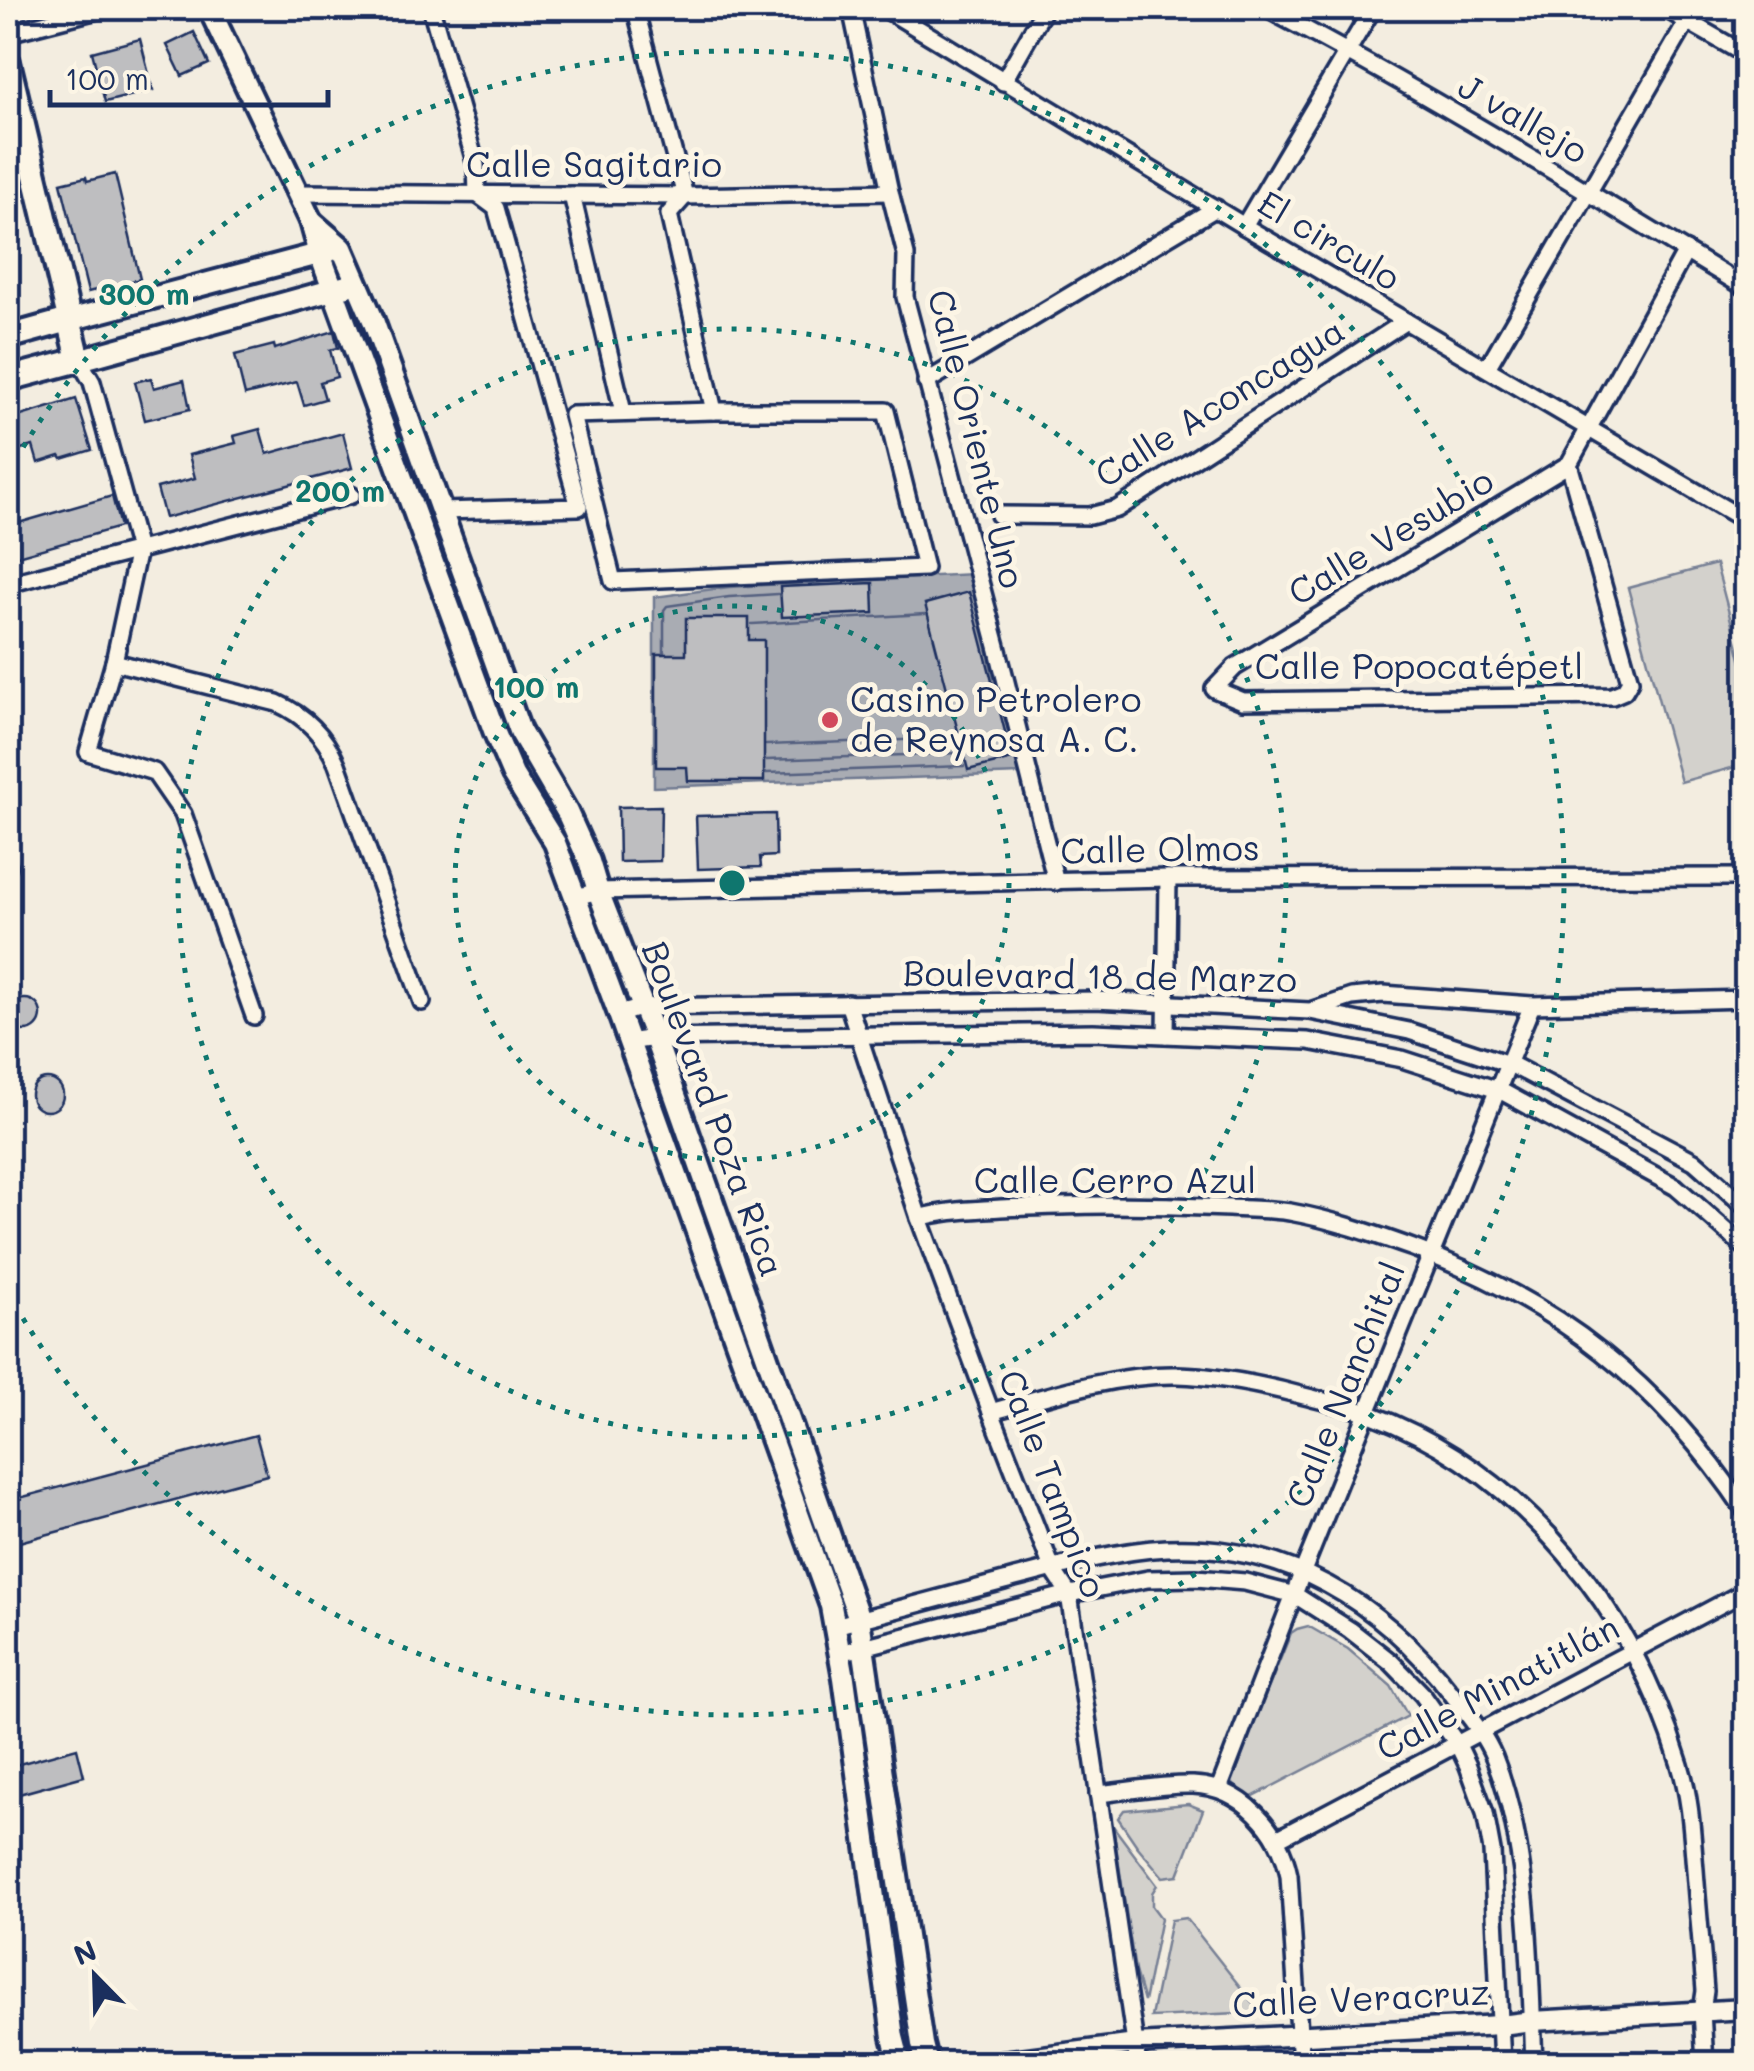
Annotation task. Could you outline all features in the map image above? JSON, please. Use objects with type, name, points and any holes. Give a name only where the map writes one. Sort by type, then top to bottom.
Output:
[{"type":"main road","name":"Boulevard Poza Rica","points":[[209,8],[310,221],[495,733],[513,775],[555,844],[831,1606],[900,2064]]},
{"type":"main road","points":[[8,62],[79,360]]},
{"type":"main road","name":"Boulevard Poza Rica","points":[[310,221],[342,248],[373,320],[520,731],[576,832],[644,1007],[859,1619],[927,2064]]},
{"type":"main road","points":[[8,337],[342,248]]},
{"type":"main road","points":[[8,379],[357,284]]},
{"type":"main road","points":[[856,1763],[880,1761]]},
{"type":"street","points":[[8,32],[106,8]]},
{"type":"street","points":[[431,8],[476,165],[477,194],[496,208],[579,507],[443,511]]},
{"type":"street","points":[[635,8],[685,196],[669,214],[714,411]]},
{"type":"street","name":"Calle Oriente Uno","points":[[851,8],[906,254],[904,298],[1056,882]]},
{"type":"street","name":"El circulo","points":[[884,8],[1244,226],[1746,520]]},
{"type":"street","points":[[1003,82],[1045,8]]},
{"type":"street","name":"J vallejo","points":[[1265,8],[1348,51],[1746,288]]},
{"type":"street","points":[[1244,226],[1373,8]]},
{"type":"street","points":[[1664,8],[1690,14],[1746,55]]},
{"type":"street","points":[[1487,368],[1690,14]]},
{"type":"street","name":"Calle Sagitario","points":[[298,192],[685,196],[890,192]]},
{"type":"street","points":[[572,194],[624,412]]},
{"type":"street","points":[[926,382],[1216,208]]},
{"type":"street","points":[[1569,464],[1686,252]]},
{"type":"street","name":"Calle Aconcagua","points":[[999,515],[1090,516],[1117,509],[1406,321]]},
{"type":"street","points":[[79,360],[92,382],[138,550],[114,662],[88,752],[154,772],[183,814],[254,1016]]},
{"type":"street","points":[[886,411],[924,568],[613,581],[572,415],[624,412],[886,411]]},
{"type":"street","name":"Calle Vesubio","points":[[1214,689],[1236,668],[1569,464]]},
{"type":"street","name":"Calle Popocatépetl","points":[[1214,689],[1243,701],[1612,696],[1624,690],[1630,681],[1569,464]]},
{"type":"street","points":[[8,584],[351,495]]},
{"type":"street","points":[[114,662],[277,703],[318,733],[337,764],[422,1002]]},
{"type":"street","name":"Calle Olmos","points":[[576,898],[598,891],[1168,878],[1746,877]]},
{"type":"street","points":[[1166,1035],[1168,878]]},
{"type":"street","points":[[1310,1011],[1352,997],[1382,994],[1532,1005],[1746,999]]},
{"type":"street","name":"Boulevard 18 de Marzo","points":[[619,1014],[644,1007],[1095,1000],[1310,1011],[1409,1031],[1508,1064],[1694,1161],[1746,1207]]},
{"type":"street","name":"Calle Tampico","points":[[848,1003],[918,1218],[1052,1568],[1069,1594],[1138,2064]]},
{"type":"street","name":"Calle Nanchital","points":[[1219,1789],[1532,1005]]},
{"type":"street","name":"Boulevard 18 de Marzo","points":[[628,1042],[655,1038],[1093,1032],[1308,1041],[1402,1060],[1498,1090],[1676,1187],[1746,1248]]},
{"type":"street","name":"Calle Cerro Azul","points":[[918,1218],[941,1211],[1162,1204],[1284,1211],[1345,1223],[1431,1255],[1554,1315],[1634,1379],[1684,1429],[1746,1512]]},
{"type":"street","points":[[991,1412],[1129,1378],[1177,1375],[1272,1388],[1367,1413],[1432,1442],[1520,1504],[1586,1578],[1612,1615],[1661,1710],[1680,1766],[1690,1804],[1705,1991],[1705,2064]]},
{"type":"street","points":[[835,1626],[1052,1568],[1168,1548],[1249,1556],[1303,1571],[1357,1602],[1384,1622],[1442,1682],[1493,1756],[1517,1835],[1534,2064]]},
{"type":"street","points":[[840,1653],[1069,1594],[1148,1579],[1245,1582],[1294,1596],[1350,1630],[1391,1662],[1422,1694],[1458,1745],[1485,1813],[1492,1851],[1502,2064]]},
{"type":"street","name":"Calle Minatitlán","points":[[1277,1840],[1746,1590]]},
{"type":"street","points":[[1098,1794],[1192,1785],[1219,1789],[1258,1814],[1286,1858],[1301,2064]]},
{"type":"street","name":"Calle Veracruz","points":[[980,2064],[1136,2044],[1746,2009]]},
{"type":"shaded area","points":[[1716,564],[1746,678],[1746,764],[1681,782],[1628,588]]},
{"type":"shaded area","points":[[1308,1626],[1348,1649],[1391,1686],[1408,1716],[1248,1799],[1230,1781],[1291,1633]]},
{"type":"shaded area","points":[[1188,1804],[1203,1810],[1178,1875],[1163,1877],[1118,1818],[1124,1810]]},
{"type":"shaded area","points":[[1113,1826],[1157,1885],[1152,1893],[1152,1906],[1161,1918],[1144,2002],[1135,1971]]},
{"type":"shaded area","points":[[1186,1918],[1260,2012],[1151,2017],[1171,1920]]},
{"type":"water","name":"Casino Petrolero de Reynosa A. C.","points":[[973,574],[991,667],[1020,774],[654,787],[654,597],[729,587]]},
{"type":"building","points":[[194,32],[209,64],[182,76],[167,45]]},
{"type":"building","points":[[140,39],[153,90],[105,102],[92,52]]},
{"type":"building","points":[[115,174],[140,279],[88,292],[61,183]]},
{"type":"building","points":[[334,331],[338,348],[330,350],[337,377],[320,382],[325,399],[304,405],[297,382],[245,395],[235,355],[274,345],[275,349]]},
{"type":"building","points":[[151,378],[154,388],[184,380],[190,409],[145,420],[135,382]]},
{"type":"building","points":[[76,399],[92,450],[38,463],[33,446],[8,452],[8,420]]},
{"type":"building","points":[[260,429],[267,454],[343,433],[352,468],[165,518],[157,488],[195,478],[189,455],[236,443],[234,436]]},
{"type":"building","points":[[112,496],[120,527],[14,557],[8,526]]},
{"type":"building","points":[[873,583],[874,613],[782,617],[780,587]]},
{"type":"building","points":[[969,592],[1012,759],[968,770],[925,604]]},
{"type":"building","points":[[686,618],[749,618],[749,640],[764,640],[764,781],[688,781],[687,767],[656,767],[656,654],[686,654]]},
{"type":"building","points":[[661,806],[660,861],[619,862],[618,807]]},
{"type":"building","points":[[775,814],[776,856],[760,857],[761,867],[698,869],[696,816]]},
{"type":"building","points":[[25,999],[36,1004],[41,1015],[36,1026],[25,1031],[14,1026],[9,1015],[14,1004]]},
{"type":"building","points":[[47,1079],[58,1084],[63,1095],[58,1106],[47,1111],[36,1106],[31,1095],[36,1084]]},
{"type":"building","points":[[256,1435],[267,1475],[8,1545],[8,1501]]},
{"type":"building","points":[[77,1748],[84,1776],[8,1797],[8,1767]]},
{"type":"place","name":"Casino Petrolero de Reynosa A. C.","points":[[830,720]]}]
